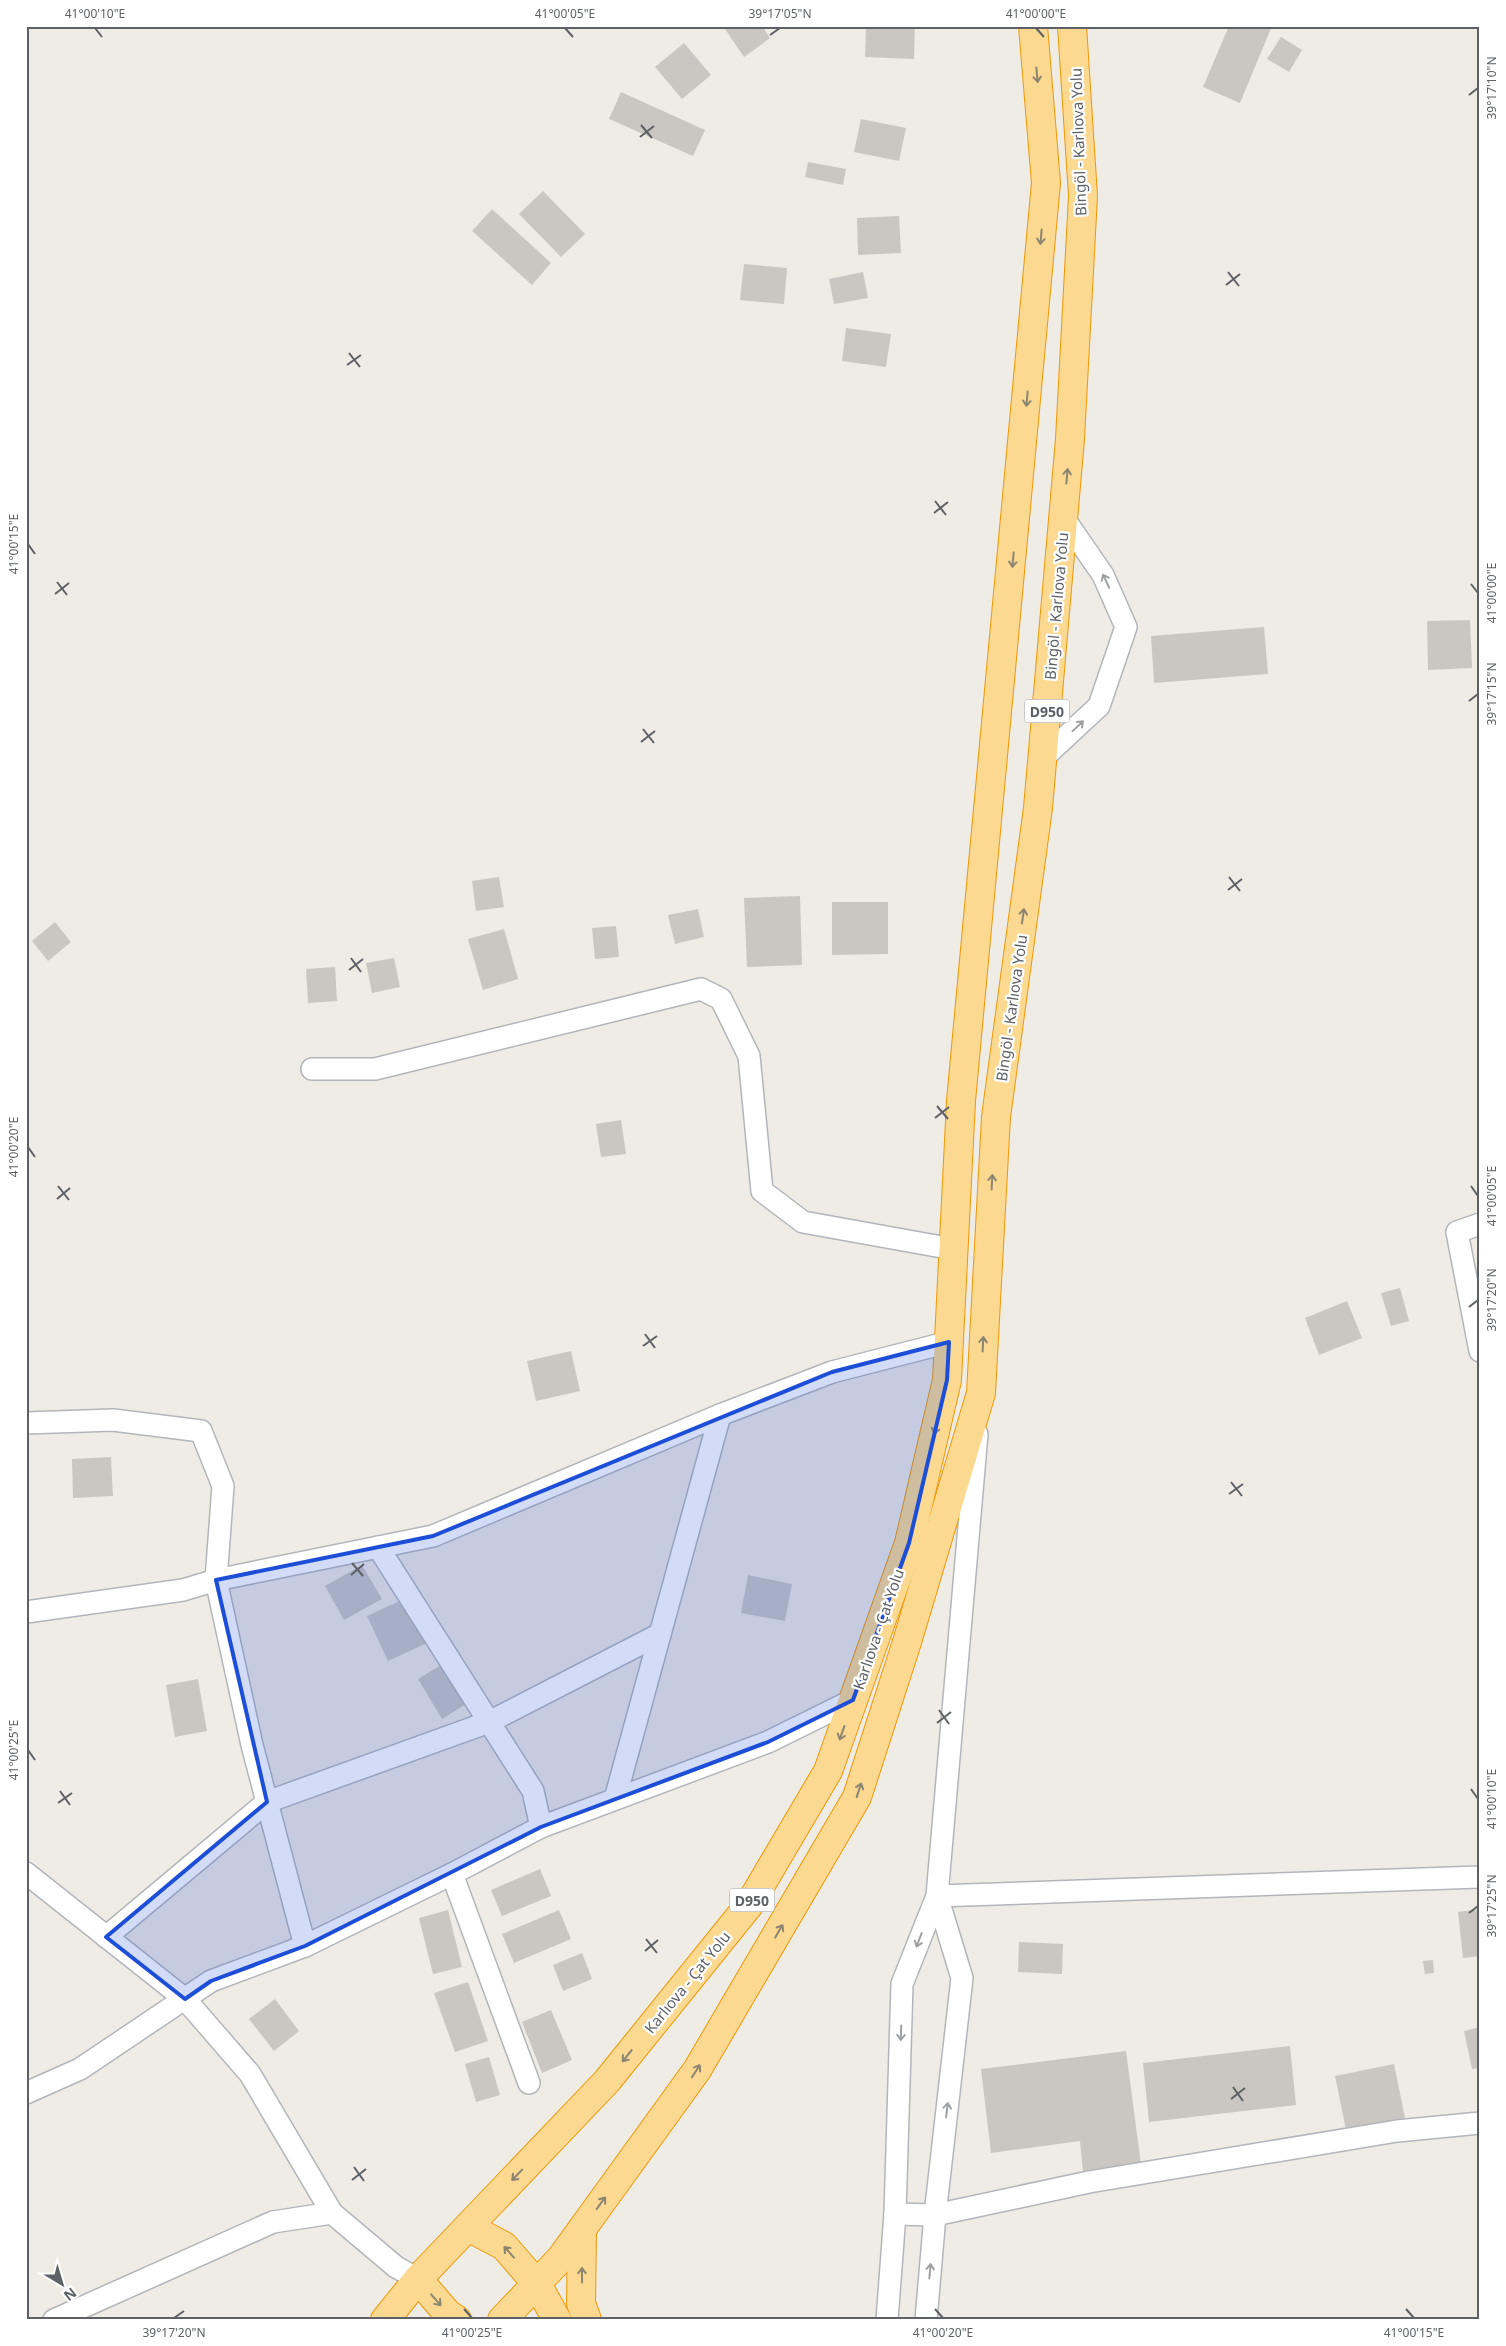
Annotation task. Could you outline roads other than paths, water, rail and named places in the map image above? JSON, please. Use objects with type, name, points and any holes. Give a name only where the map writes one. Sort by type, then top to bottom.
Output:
[{"type":"highway","name":"D950","points":[[949,1342],[962,1101],[1046,183],[1033,26]]},
{"type":"highway","name":"Bingöl - Karlıova Yolu","points":[[981,1393],[996,1117],[1038,808],[1071,429],[1083,196],[1072,26]]},
{"type":"highway","name":"Karlıova - Çat Yolu","points":[[385,2320],[418,2279],[607,2081],[749,1905],[828,1771],[909,1543],[946,1380],[949,1342]]},
{"type":"highway","name":"Karlıova - Çat Yolu","points":[[502,2320],[562,2258],[697,2070],[857,1797],[981,1393]]},
{"type":"highway","points":[[468,2227],[504,2246],[537,2284],[556,2320]]},
{"type":"highway","points":[[582,2230],[581,2303],[587,2320]]},
{"type":"highway","points":[[418,2279],[447,2313],[457,2320]]},
{"type":"street","points":[[1042,759],[1099,706],[1126,627],[1103,575],[1063,517]]},
{"type":"street","points":[[312,1069],[375,1069],[701,989],[721,999],[749,1056],[762,1191],[803,1222],[953,1249]]},
{"type":"street","points":[[1480,1224],[1457,1232],[1480,1351]]},
{"type":"street","points":[[26,1612],[183,1590],[216,1580],[433,1536],[720,1415],[832,1372],[949,1342]]},
{"type":"street","points":[[888,2320],[895,2214],[902,1984],[936,1896],[981,1393]]},
{"type":"street","points":[[615,1799],[720,1415]]},
{"type":"street","points":[[26,1423],[113,1420],[201,1431],[222,1486],[216,1580],[252,1746],[304,1946]]},
{"type":"street","points":[[378,1547],[533,1791],[541,1827]]},
{"type":"street","points":[[106,1937],[267,1802],[489,1722],[660,1634]]},
{"type":"street","points":[[26,2093],[80,2069],[211,1981],[304,1946],[452,1874],[541,1827],[768,1742],[853,1700]]},
{"type":"street","points":[[26,1873],[185,1999],[250,2074],[332,2213],[396,2267],[418,2279]]},
{"type":"street","points":[[452,1874],[529,2083]]},
{"type":"street","points":[[936,1896],[1480,1877]]},
{"type":"street","points":[[926,2320],[935,2215],[962,1978],[936,1896]]},
{"type":"street","points":[[895,2214],[935,2215],[1108,2179],[1397,2131],[1480,2123]]},
{"type":"street","points":[[54,2320],[273,2222],[332,2213]]}]
